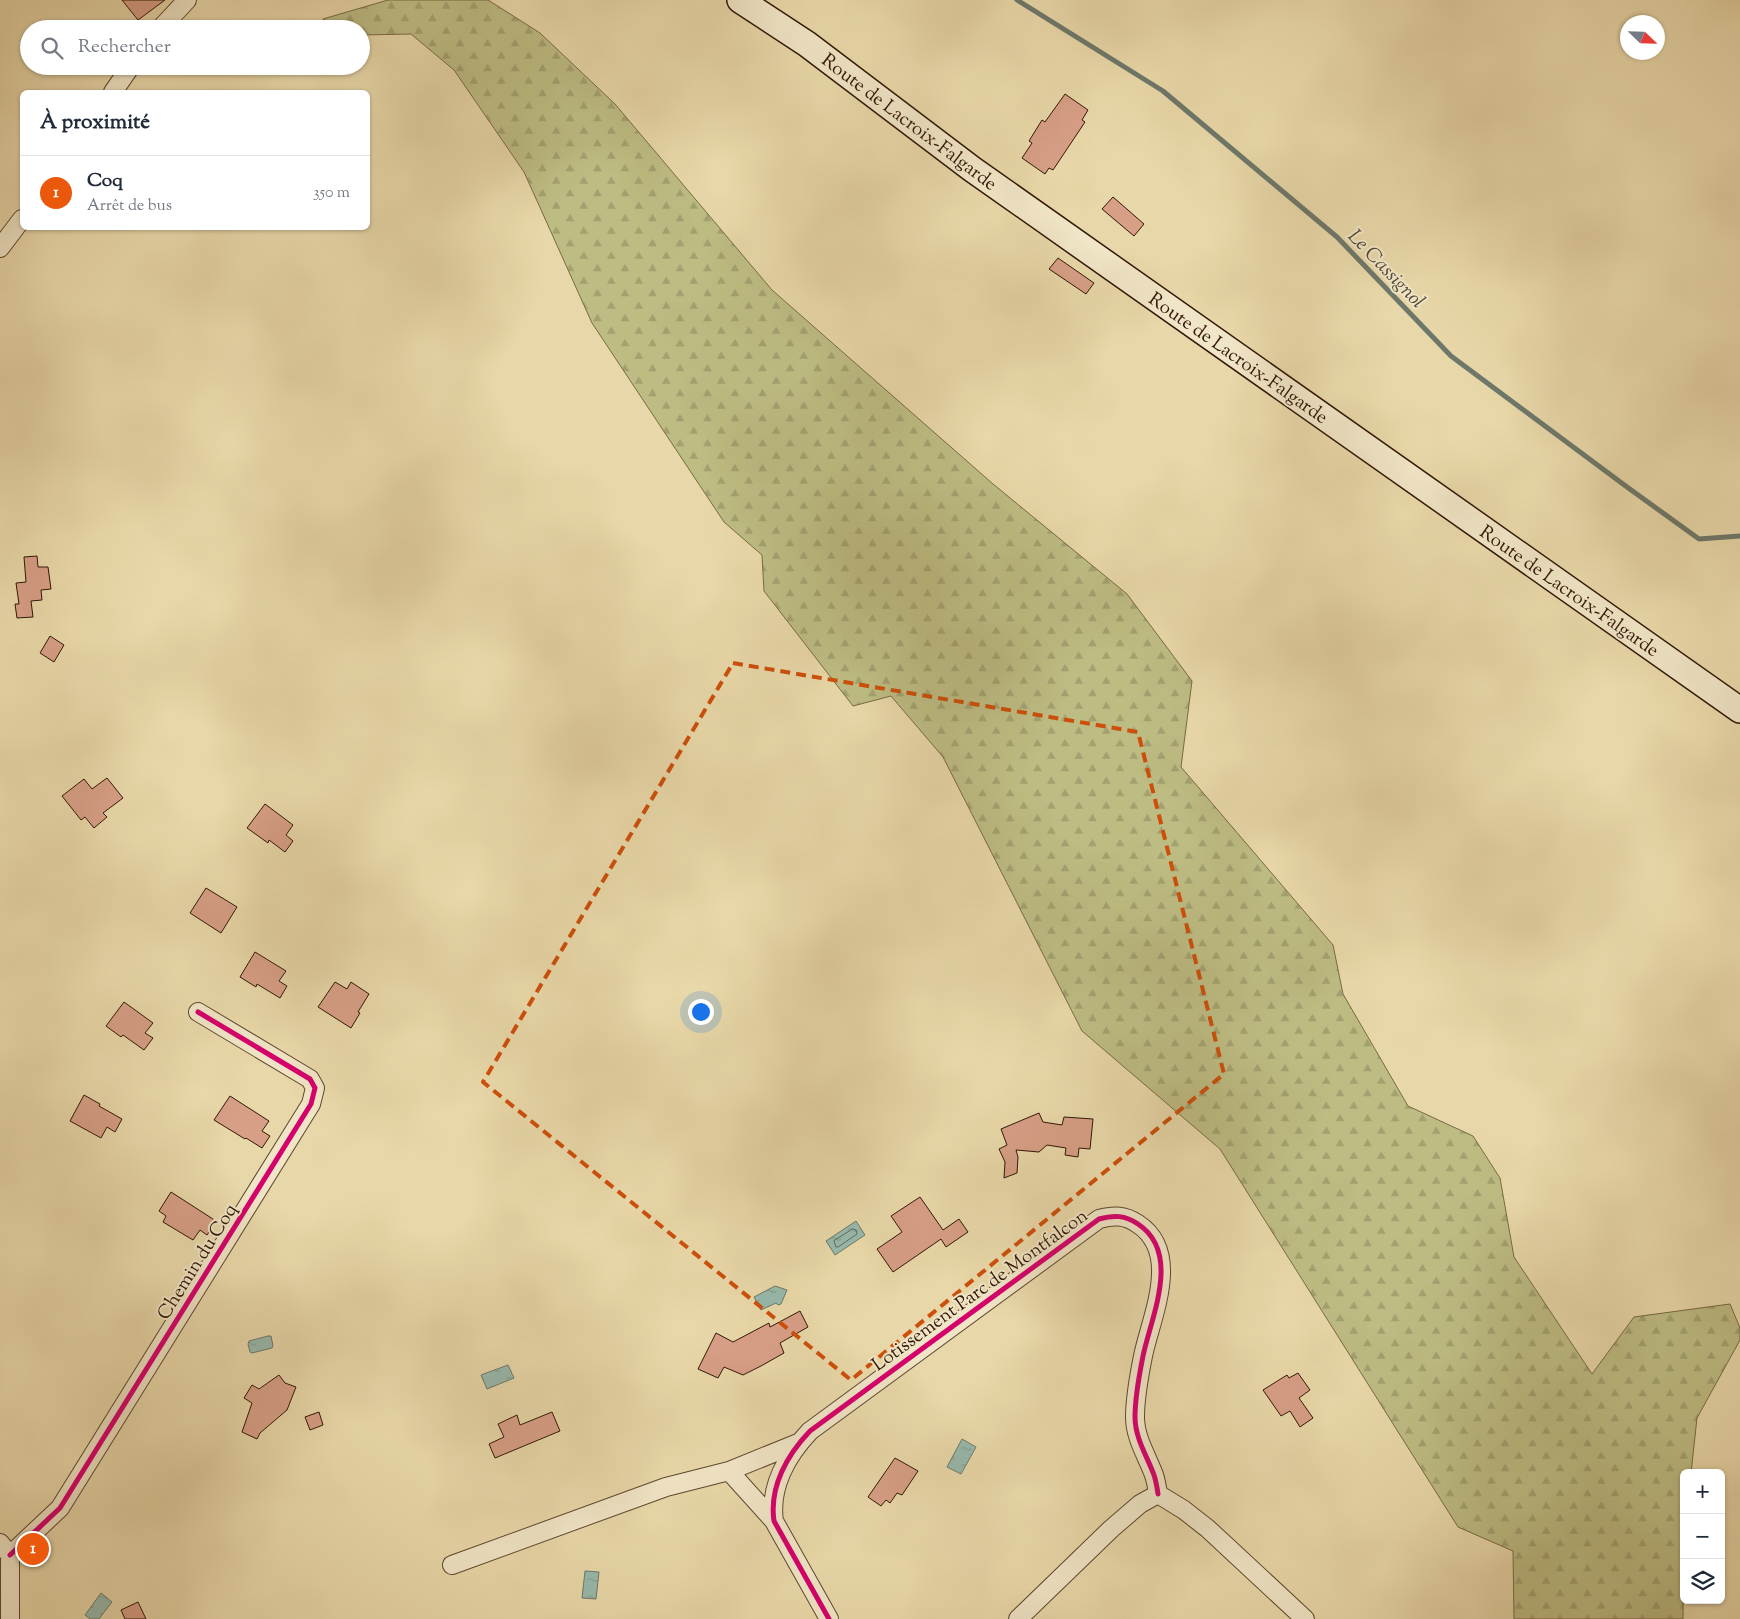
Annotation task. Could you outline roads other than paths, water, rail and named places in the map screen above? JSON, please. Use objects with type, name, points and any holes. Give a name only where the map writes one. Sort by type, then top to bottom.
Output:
[{"type":"main road","name":"Route de Lacroix-Falgarde","points":[[740,0],[807,44],[988,180],[1740,710]]},
{"type":"street","points":[[169,20],[188,0]]},
{"type":"street","points":[[114,90],[125,75]]},
{"type":"street","points":[[0,248],[20,222]]},
{"type":"street","name":"Chemin du Coq","points":[[5,1549],[60,1508],[311,1104],[315,1088],[310,1079],[198,1012]]},
{"type":"street","name":"Lotissement Parc de Montfalcon","points":[[774,1520],[775,1493],[780,1474],[798,1443],[810,1431],[1098,1219],[1109,1216],[1121,1216],[1132,1220],[1150,1233],[1156,1243],[1161,1272],[1157,1306],[1143,1355],[1135,1419],[1145,1455],[1155,1476],[1158,1494]]},
{"type":"street","points":[[452,1565],[666,1487],[729,1471],[798,1443]]},
{"type":"street","points":[[729,1471],[774,1520],[829,1619]]},
{"type":"street","points":[[1018,1619],[1111,1529],[1140,1504],[1158,1494],[1184,1510],[1207,1528],[1305,1619]]},
{"type":"street","points":[[5,1549],[10,1619]]},
{"type":"water","points":[[856,1221],[865,1235],[835,1255],[826,1241]]},
{"type":"water","points":[[775,1286],[787,1290],[781,1304],[778,1305],[776,1303],[761,1310],[754,1297]]},
{"type":"water","points":[[271,1336],[272,1348],[250,1352],[249,1341]]},
{"type":"water","points":[[508,1365],[514,1378],[487,1389],[481,1375]]},
{"type":"water","points":[[962,1439],[976,1447],[961,1474],[947,1467]]},
{"type":"water","points":[[585,1571],[599,1572],[596,1599],[582,1598]]},
{"type":"water","points":[[101,1593],[112,1602],[99,1619],[90,1619],[85,1615]]},
{"type":"waterway","name":"Le Cassignol","points":[[1017,0],[1163,91],[1337,237],[1451,356],[1627,487],[1699,539],[1740,536]]},
{"type":"place","name":"Coq","points":[[33,1549]]}]
